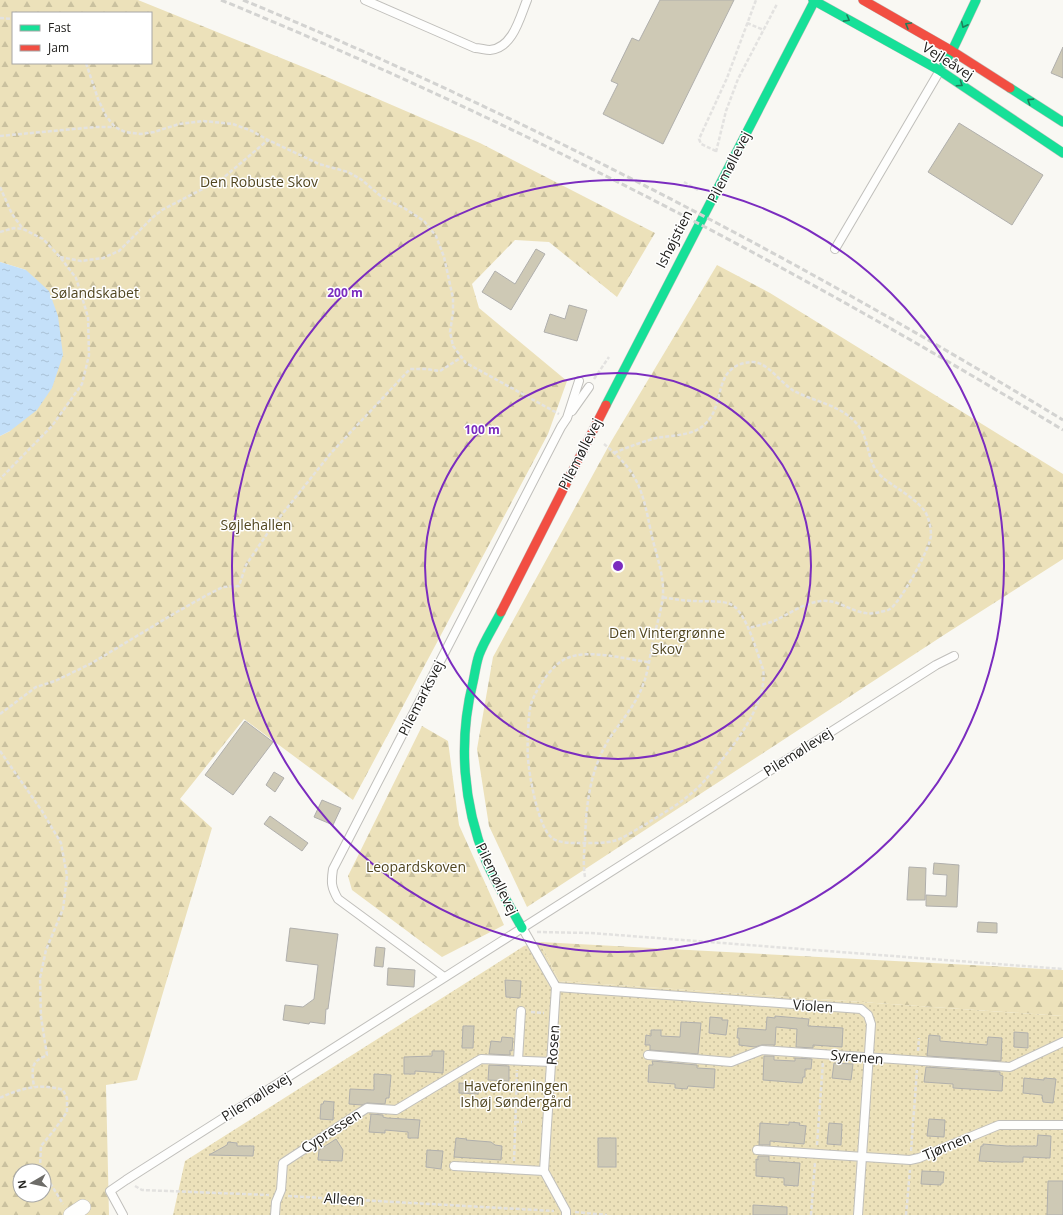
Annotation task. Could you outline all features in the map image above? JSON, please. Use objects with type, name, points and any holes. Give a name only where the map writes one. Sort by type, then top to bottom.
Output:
[{"type":"street","name":"Vejleåvej","points":[[814,0],[940,70],[1063,153]]},
{"type":"street","name":"Pilemøllevej","points":[[522,928],[494,878],[478,838],[468,803],[464,771],[464,735],[470,693],[479,655],[591,433],[814,0]]},
{"type":"street","name":"Vejleåvej","points":[[864,0],[952,50],[1063,122]]},
{"type":"street","points":[[940,70],[952,50],[976,0]]},
{"type":"lane","points":[[365,0],[475,48],[491,50],[504,45],[514,31],[527,0]]},
{"type":"lane","points":[[835,249],[940,70]]},
{"type":"lane","name":"Pilemarksvej","points":[[444,977],[338,899],[333,889],[331,880],[333,869],[560,427],[567,418],[579,381]]},
{"type":"lane","points":[[567,418],[589,387]]},
{"type":"lane","name":"Pilemøllevej","points":[[123,1215],[110,1191],[126,1180],[936,665],[954,656]]},
{"type":"lane","points":[[522,928],[556,987]]},
{"type":"lane","name":"Rosen","points":[[544,1171],[556,987]]},
{"type":"lane","name":"Violen","points":[[556,987],[861,1009],[868,1015],[871,1024],[858,1215]]},
{"type":"lane","points":[[518,1060],[521,1011]]},
{"type":"lane","name":"Syrenen","points":[[648,1055],[731,1062],[762,1050],[917,1062],[1010,1067],[1063,1042]]},
{"type":"lane","name":"Cypressen","points":[[275,1215],[276,1202],[281,1190],[283,1163],[367,1108],[396,1110],[481,1059],[552,1062]]},
{"type":"lane","name":"Tjørnen","points":[[757,1150],[910,1160],[920,1158],[999,1124],[1063,1125]]},
{"type":"lane","points":[[454,1166],[544,1171],[566,1213]]},
{"type":"path","points":[[716,151],[701,144],[699,139],[727,78],[756,0]]},
{"type":"path","points":[[714,156],[726,111],[738,79],[777,4]]},
{"type":"path","points":[[0,18],[12,19]]},
{"type":"path","points":[[747,23],[764,30]]},
{"type":"path","points":[[86,64],[98,99],[106,116],[115,127],[125,132],[141,134],[154,132],[179,124],[203,121],[233,124],[252,131],[319,164],[348,172],[362,180],[383,198],[404,208],[424,221],[436,236],[444,257],[453,298],[453,313],[450,332],[453,346],[466,363],[567,418]]},
{"type":"path","points":[[0,136],[95,127],[115,127]]},
{"type":"path","points":[[60,257],[81,261],[103,258],[119,251],[162,210],[222,179],[268,140]]},
{"type":"path","name":"Ishøjstien","points":[[684,182],[699,190],[695,197]]},
{"type":"path","points":[[0,187],[12,214],[23,229]]},
{"type":"path","points":[[0,232],[14,228],[23,229],[43,239],[60,257],[76,278],[88,316],[89,355],[82,384],[52,426],[0,479]]},
{"type":"path","points":[[589,387],[611,355]]},
{"type":"path","points":[[0,714],[36,688],[55,681],[92,663],[207,594],[223,587],[239,586],[246,565],[271,528],[330,453],[410,370],[426,369],[440,371],[462,357]]},
{"type":"path","points":[[614,453],[656,438],[698,431],[708,422],[714,411],[724,379],[732,368],[743,363],[756,362],[767,368],[793,390],[844,412],[858,424],[863,434],[873,466],[879,475],[922,508],[928,517],[931,536],[928,546],[899,600],[890,609],[878,613],[866,614],[855,612],[838,603],[822,601],[808,604],[774,621],[748,628]]},
{"type":"path","points":[[587,887],[584,872],[586,804],[597,765],[609,740],[634,704],[643,684],[662,597],[660,572],[646,506],[640,487],[632,471],[591,433]]},
{"type":"path","points":[[648,662],[588,654],[576,655],[557,664],[549,672],[531,704],[528,757],[539,814],[545,830],[550,837],[557,841],[584,843],[617,840],[686,798],[703,783],[724,758],[750,719],[758,704],[763,689],[763,669],[748,628],[737,608],[730,603],[662,597]]},
{"type":"path","points":[[0,752],[42,811],[61,844],[67,876],[63,909],[46,950],[40,978],[41,1017],[47,1055],[37,1060],[34,1065],[32,1075],[34,1086]]},
{"type":"path","points":[[522,928],[544,933],[591,933],[1063,969]]},
{"type":"path","points":[[521,1011],[555,1014]]},
{"type":"path","points":[[811,1215],[823,1054]]},
{"type":"path","points":[[514,1169],[518,1060]]},
{"type":"path","points":[[906,1215],[917,1062]]},
{"type":"path","points":[[517,1084],[525,1084]]},
{"type":"path","points":[[0,1098],[34,1086],[52,1087],[63,1090],[67,1098],[67,1112],[41,1146],[40,1163]]},
{"type":"path","points":[[515,1122],[522,1122]]},
{"type":"path","name":"Alleen","points":[[126,1180],[142,1190],[279,1195],[566,1213]]},
{"type":"path","points":[[52,1183],[73,1210]]},
{"type":"path","points":[[566,1213],[607,1215]]},
{"type":"green space","name":"Søjlehallen","points":[[0,0],[138,0],[313,71],[480,143],[655,233],[617,297],[549,242],[515,240],[472,284],[479,308],[567,381],[548,434],[353,800],[244,719],[180,799],[212,828],[137,1080],[106,1085],[109,1215],[0,1215],[0,436],[10,431],[26,270],[0,262]]},
{"type":"green space","name":"Den Vintergrønne Skov","points":[[717,265],[770,293],[1063,474],[1063,559],[527,907],[489,826],[477,749],[493,657],[612,440]]},
{"type":"green space","name":"Leopardskoven","points":[[422,726],[448,741],[459,825],[504,925],[442,957],[352,890],[348,876]]},
{"type":"green space","points":[[540,942],[1063,970],[1063,1016],[559,981]]},
{"type":"green space","name":"Haveforeningen Ishøj Søndergård","points":[[540,942],[559,981],[1063,1016],[1063,1215],[173,1215],[185,1161],[524,946]]},
{"type":"water","points":[[0,262],[26,270],[49,291],[58,316],[63,355],[52,388],[37,410],[10,431],[0,436]]},
{"type":"building","points":[[660,0],[734,0],[663,144],[603,114],[618,84],[611,81],[632,38],[639,41]]},
{"type":"building","points":[[1063,47],[1063,78],[1051,73]]},
{"type":"building","points":[[959,123],[1043,175],[1012,225],[928,172]]},
{"type":"building","points":[[536,249],[545,254],[511,310],[482,292],[495,271],[515,284]]},
{"type":"building","points":[[569,305],[587,310],[577,341],[544,332],[550,314],[565,319]]},
{"type":"building","points":[[245,721],[273,742],[233,795],[205,775]]},
{"type":"building","points":[[274,772],[284,778],[275,792],[266,785]]},
{"type":"building","points":[[322,800],[341,808],[333,825],[314,817]]},
{"type":"building","points":[[270,816],[308,843],[302,851],[264,824]]},
{"type":"building","points":[[934,863],[959,865],[957,907],[926,906],[926,895],[946,896],[947,875],[933,874]]},
{"type":"building","points":[[909,867],[926,868],[925,900],[907,900]]},
{"type":"building","points":[[978,922],[997,923],[997,933],[977,932]]},
{"type":"building","points":[[290,928],[338,934],[325,1024],[310,1022],[309,1024],[283,1020],[285,1005],[303,1007],[314,999],[318,965],[286,961]]},
{"type":"building","points":[[376,947],[385,948],[383,967],[374,966]]},
{"type":"building","points":[[388,968],[415,970],[414,987],[387,985]]},
{"type":"building","points":[[505,980],[521,981],[520,998],[506,997]]},
{"type":"building","points":[[775,1016],[809,1019],[808,1026],[843,1028],[842,1047],[813,1045],[813,1048],[796,1047],[797,1029],[776,1027],[775,1045],[762,1045],[755,1047],[739,1045],[739,1038],[737,1038],[738,1028],[766,1030],[767,1017],[775,1018]]},
{"type":"building","points":[[710,1017],[728,1020],[726,1035],[709,1033]]},
{"type":"building","points":[[681,1022],[701,1023],[698,1054],[650,1050],[650,1045],[645,1045],[646,1035],[651,1036],[651,1030],[661,1030],[661,1036],[680,1037]]},
{"type":"building","points":[[463,1026],[474,1026],[473,1048],[462,1048]]},
{"type":"building","points":[[1014,1032],[1028,1033],[1028,1048],[1014,1047]]},
{"type":"building","points":[[929,1035],[940,1036],[940,1041],[987,1045],[988,1037],[1002,1038],[1001,1061],[927,1056]]},
{"type":"building","points":[[502,1037],[513,1038],[512,1051],[510,1050],[510,1055],[489,1054],[491,1041],[501,1042]]},
{"type":"building","points":[[432,1051],[444,1051],[443,1073],[415,1071],[415,1074],[404,1074],[404,1057],[432,1056]]},
{"type":"building","points":[[764,1056],[774,1056],[774,1060],[795,1061],[795,1058],[812,1059],[811,1069],[805,1069],[805,1077],[803,1077],[802,1083],[763,1080]]},
{"type":"building","points":[[652,1061],[697,1065],[697,1068],[715,1069],[714,1088],[688,1086],[687,1089],[675,1088],[675,1084],[648,1082],[649,1065],[653,1065]]},
{"type":"building","points":[[834,1063],[853,1064],[851,1080],[832,1078]]},
{"type":"building","points":[[489,1065],[509,1066],[509,1081],[488,1080]]},
{"type":"building","points":[[926,1067],[1000,1072],[1000,1075],[1003,1076],[1002,1091],[953,1088],[953,1084],[924,1082]]},
{"type":"building","points":[[374,1074],[391,1075],[389,1098],[386,1098],[385,1104],[349,1104],[350,1089],[374,1090]]},
{"type":"building","points":[[1024,1078],[1044,1080],[1044,1078],[1056,1079],[1053,1103],[1043,1102],[1042,1095],[1023,1093]]},
{"type":"building","points":[[459,1083],[479,1084],[478,1094],[459,1093]]},
{"type":"building","points":[[324,1101],[334,1102],[333,1120],[320,1119],[321,1104],[323,1104]]},
{"type":"building","points":[[371,1114],[383,1115],[383,1117],[387,1118],[420,1120],[418,1138],[408,1138],[408,1132],[385,1130],[385,1133],[369,1132]]},
{"type":"building","points":[[929,1119],[945,1120],[944,1137],[927,1136]]},
{"type":"building","points":[[789,1122],[800,1123],[799,1125],[806,1126],[804,1144],[770,1141],[770,1145],[759,1145],[760,1123],[789,1125]]},
{"type":"building","points":[[829,1123],[842,1124],[841,1145],[827,1144]]},
{"type":"building","points":[[1038,1135],[1051,1136],[1050,1158],[1023,1157],[1023,1162],[979,1161],[981,1146],[983,1146],[983,1144],[1037,1146]]},
{"type":"building","points":[[456,1138],[491,1142],[495,1145],[502,1146],[501,1160],[454,1157]]},
{"type":"building","points":[[598,1138],[616,1138],[616,1167],[598,1167]]},
{"type":"building","points":[[336,1139],[343,1150],[342,1161],[318,1160],[319,1150]]},
{"type":"building","points":[[228,1142],[237,1143],[237,1146],[254,1146],[253,1156],[209,1155],[227,1145]]},
{"type":"building","points":[[427,1150],[443,1151],[441,1169],[426,1167]]},
{"type":"building","points":[[758,1156],[769,1156],[769,1161],[800,1163],[798,1186],[784,1185],[784,1178],[756,1176],[756,1159],[758,1160]]},
{"type":"building","points":[[922,1171],[944,1172],[943,1183],[941,1183],[941,1185],[921,1184]]},
{"type":"building","points":[[1048,1181],[1063,1181],[1063,1215],[1047,1215]]},
{"type":"building","points":[[753,1205],[787,1207],[787,1215],[753,1215]]},
{"type":"railway","points":[[221,0],[330,46],[438,95],[650,198],[859,310],[1063,430]]},
{"type":"railway","points":[[243,0],[454,92],[661,194],[864,303],[1063,420]]},
{"type":"traffic: fast","points":[[813,0],[939,70],[1063,153]]},
{"type":"traffic: fast","points":[[606,405],[815,0]]},
{"type":"traffic: fast","points":[[944,63],[952,51],[976,0]]},
{"type":"traffic: fast","points":[[1010,88],[1063,122]]},
{"type":"traffic: fast","points":[[501,612],[484,644],[476,665],[465,727],[465,773],[472,817],[486,861],[522,928]]},
{"type":"traffic: jam","points":[[863,0],[952,51],[1010,88]]},
{"type":"traffic: jam","points":[[501,612],[606,405]]},
{"type":"park label","name":"Den Robuste Skov","points":[[259,182]]},
{"type":"park label","name":"Sølandskabet","points":[[95,293]]}]
